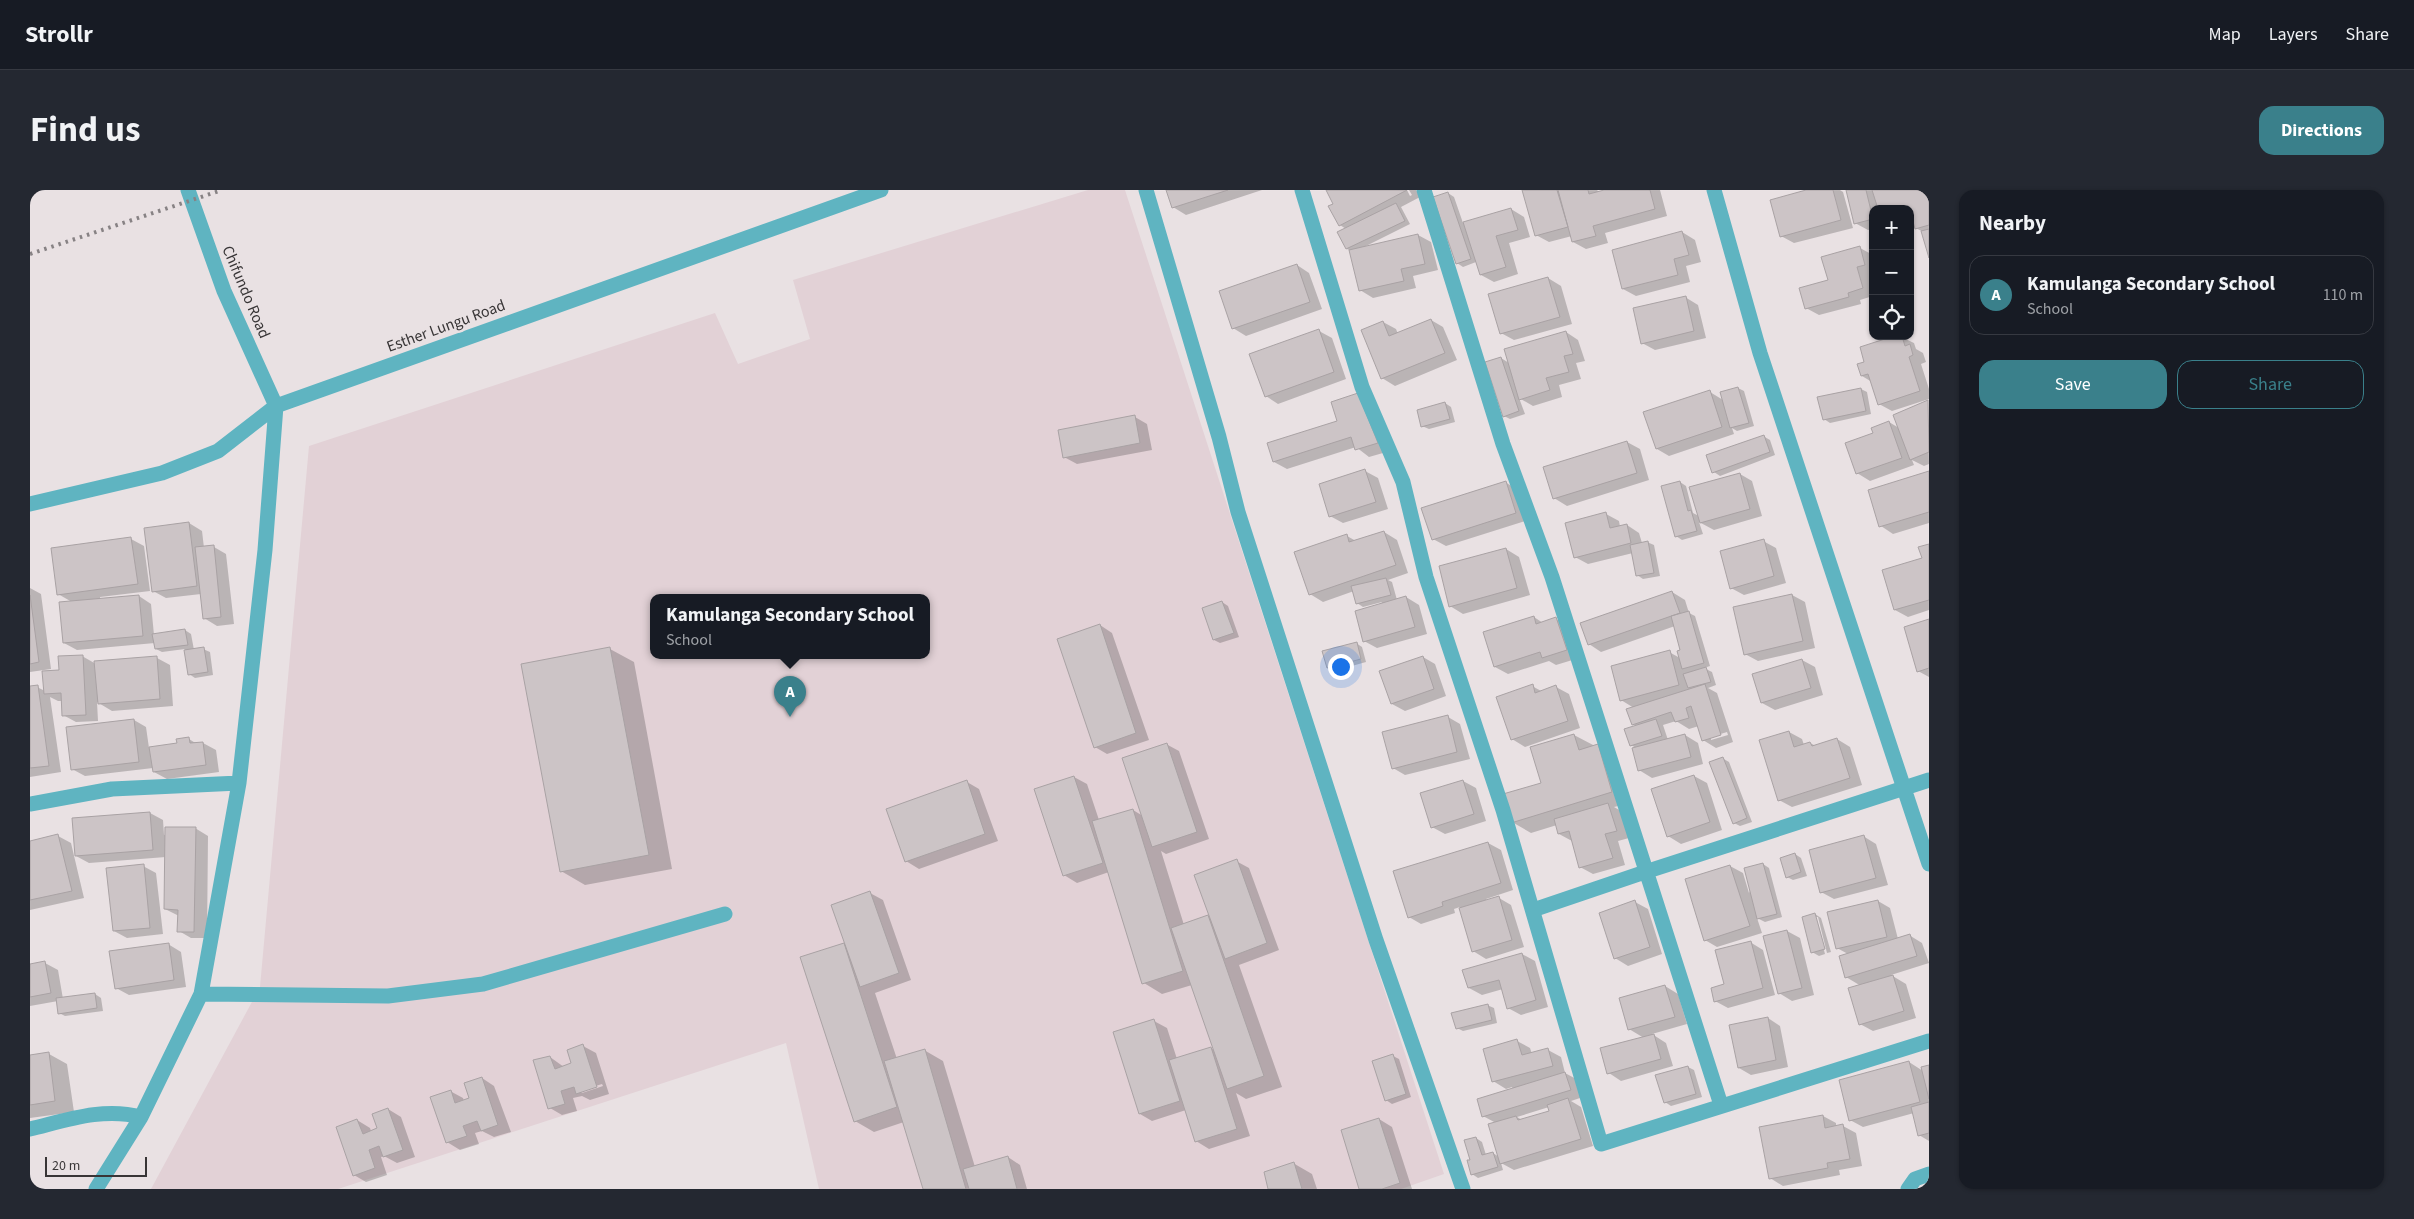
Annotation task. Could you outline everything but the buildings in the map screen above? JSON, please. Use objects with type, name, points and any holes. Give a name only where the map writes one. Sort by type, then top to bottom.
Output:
[{"type":"street","name":"Chifundo Road","points":[[188,190],[224,291],[276,406]]},
{"type":"street","name":"Esther Lungu Road","points":[[30,504],[162,472],[218,451],[276,406],[882,190]]},
{"type":"street","points":[[1146,190],[1219,437],[1241,522],[1376,940],[1463,1189]]},
{"type":"street","points":[[1302,190],[1362,387],[1403,482],[1426,577],[1503,810],[1601,1144],[1929,1040]]},
{"type":"street","points":[[1424,190],[1503,444],[1552,577],[1599,719],[1645,872],[1720,1105]]},
{"type":"street","points":[[1714,190],[1760,352],[1906,789],[1929,864]]},
{"type":"street","points":[[96,1189],[141,1117],[201,994],[239,783],[265,550],[276,406]]},
{"type":"street","points":[[1533,910],[1929,780]]},
{"type":"street","points":[[30,804],[112,789],[239,783]]},
{"type":"street","points":[[201,994],[388,996],[483,984],[725,914]]},
{"type":"street","points":[[30,1130],[83,1115],[122,1112],[141,1117]]},
{"type":"street","points":[[1908,1189],[1915,1179],[1929,1174]]},
{"type":"shaded area","points":[[1088,190],[1125,190],[1444,1174],[1401,1189],[819,1189],[786,1043],[338,1189],[151,1189],[260,987],[309,446],[715,313],[738,364],[810,339],[793,280]]},
{"type":"railway","points":[[30,254],[222,190]]},
{"type":"place","name":"Kamulanga Secondary School","points":[[790,717]]}]
